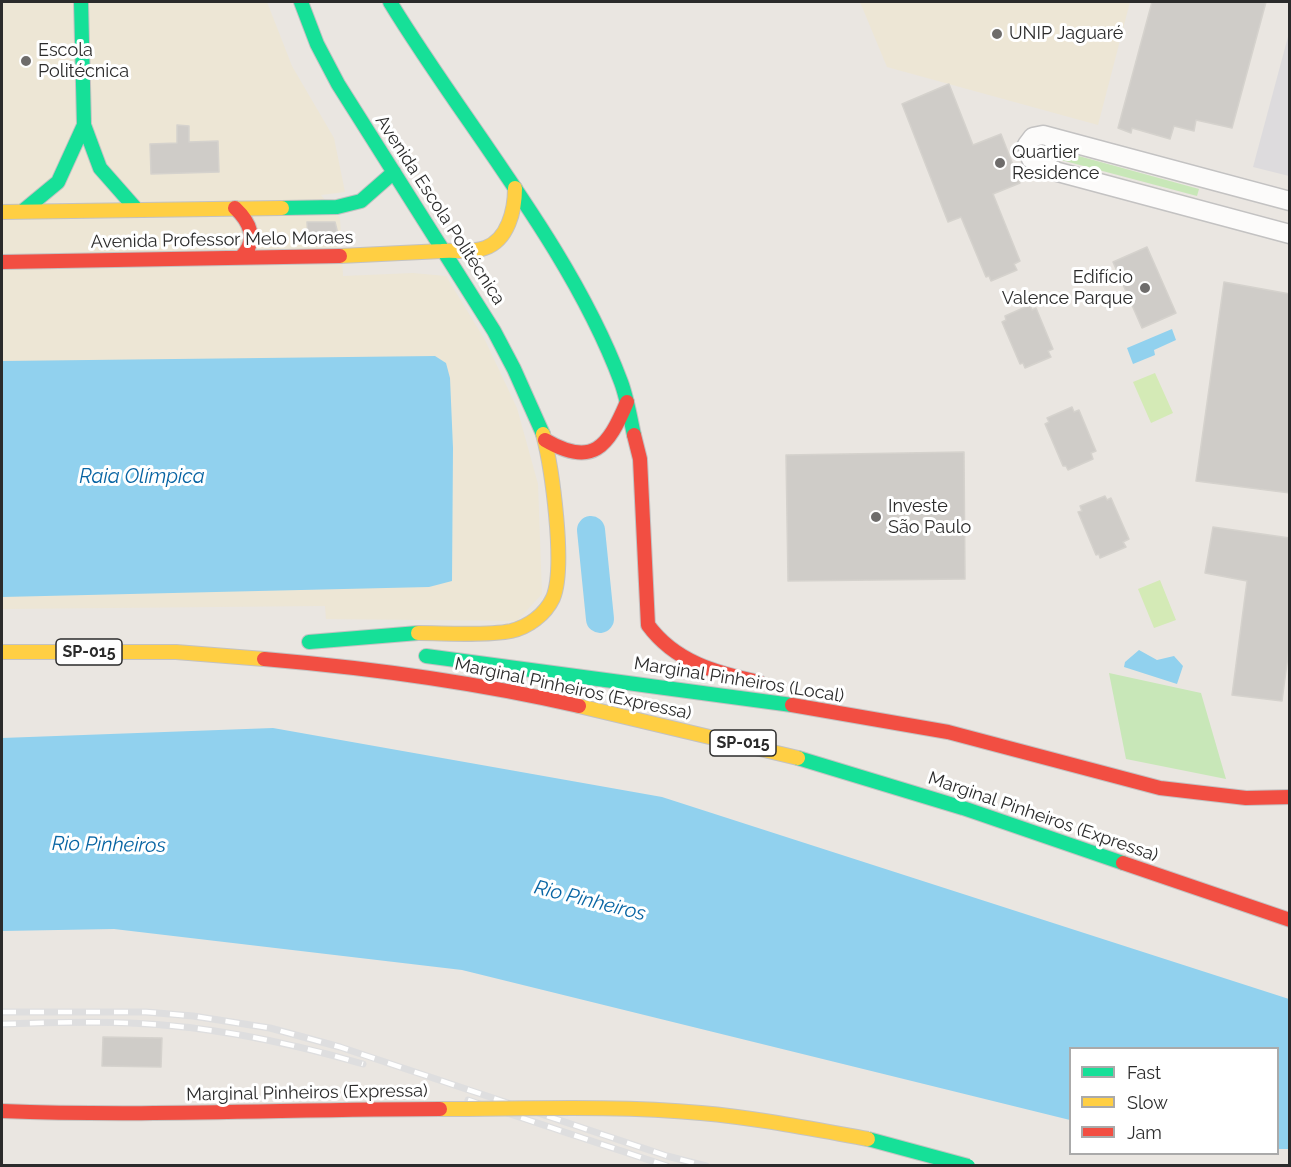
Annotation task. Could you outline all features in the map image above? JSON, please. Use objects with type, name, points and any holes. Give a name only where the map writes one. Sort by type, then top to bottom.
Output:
[{"type":"main road","points":[[81,2],[84,125],[100,168],[137,210]]},
{"type":"main road","name":"Avenida Escola Politécnica","points":[[301,2],[312,38],[442,250],[503,344],[545,440],[557,553],[554,597],[549,609],[538,620],[510,631],[383,634],[303,643],[380,651]]},
{"type":"main road","points":[[390,2],[421,53],[515,188],[586,305],[607,348],[627,402],[640,459],[648,625],[658,640],[671,652],[724,673],[776,686]]},
{"type":"main road","points":[[23,211],[58,182],[84,125]]},
{"type":"main road","name":"Avenida Professor Melo Moraes","points":[[2,212],[350,205],[372,192],[394,172]]},
{"type":"main road","name":"Avenida Professor Melo Moraes","points":[[2,262],[242,256],[353,256],[483,249],[494,244],[516,205],[515,188]]},
{"type":"main road","points":[[235,208],[244,216],[252,238],[250,247],[242,256]]},
{"type":"main road","points":[[545,440],[568,454],[581,456],[595,452],[613,435],[627,402]]},
{"type":"main road","points":[[176,652],[265,645]]},
{"type":"main road","name":"Marginal Pinheiros (Expressa)","points":[[2,652],[176,652],[347,666],[470,684],[748,744],[830,766],[963,808],[1290,920]]},
{"type":"main road","name":"Marginal Pinheiros (Local)","points":[[415,655],[541,668],[775,702],[946,731],[1173,791],[1258,800],[1290,797]]},
{"type":"main road","points":[[811,694],[902,715],[946,731]]},
{"type":"main road","name":"Marginal Pinheiros (Expressa)","points":[[2,1111],[97,1115],[297,1109],[641,1109],[701,1113],[786,1124],[877,1141],[968,1166]]},
{"type":"street","points":[[1290,201],[1043,135],[1033,137],[1027,145],[1031,159],[1058,171],[1290,234]]},
{"type":"street","points":[[1225,216],[1232,185]]},
{"type":"shaded area","points":[[2,2],[267,2],[292,66],[334,138],[345,192],[321,195],[340,218],[343,276],[413,273],[446,276],[485,340],[517,408],[538,484],[542,594],[517,621],[326,619],[325,606],[2,609]]},
{"type":"shaded area","name":"UNIP Jaguaré","points":[[860,2],[1130,2],[1098,125],[887,67]]},
{"type":"shaded area","points":[[1289,33],[1290,176],[1253,167]]},
{"type":"green space","points":[[1064,152],[1199,189],[1197,196],[1061,160]]},
{"type":"green space","points":[[1155,373],[1173,413],[1151,423],[1133,382]]},
{"type":"green space","points":[[1160,580],[1176,620],[1154,628],[1138,589]]},
{"type":"green space","points":[[1109,673],[1201,693],[1226,779],[1126,759]]},
{"type":"water","points":[[1172,329],[1176,340],[1154,350],[1155,355],[1133,364],[1127,348]]},
{"type":"water","name":"Raia Olímpica","points":[[435,356],[446,363],[450,378],[453,448],[452,581],[429,587],[2,597],[2,361]]},
{"type":"water","points":[[1139,650],[1157,660],[1174,656],[1183,666],[1177,684],[1124,667],[1125,662]]},
{"type":"water","name":"Rio Pinheiros","points":[[273,728],[662,797],[1289,999],[1289,1149],[1279,1149],[1279,1047],[1069,1047],[1069,1120],[462,970],[114,929],[2,931],[2,738]]},
{"type":"building","points":[[1152,2],[1266,2],[1232,128],[1196,120],[1194,131],[1174,126],[1170,139],[1132,128],[1131,133],[1118,128]]},
{"type":"building","points":[[949,84],[973,145],[1001,134],[1020,183],[993,194],[1020,261],[1014,264],[1017,270],[991,281],[989,276],[986,277],[961,217],[948,222],[902,104]]},
{"type":"building","points":[[177,125],[189,126],[189,142],[218,141],[219,172],[151,174],[150,144],[177,143]]},
{"type":"building","points":[[307,222],[335,222],[338,234],[325,234],[326,241],[311,242],[308,239]]},
{"type":"building","name":"Edifício Valence Parque","points":[[1147,247],[1176,313],[1142,328],[1113,262]]},
{"type":"building","points":[[1224,282],[1290,294],[1290,493],[1196,481]]},
{"type":"building","points":[[1030,305],[1032,310],[1036,308],[1053,349],[1048,351],[1051,357],[1025,368],[1023,363],[1020,364],[1002,322],[1006,320],[1005,316]]},
{"type":"building","points":[[1072,407],[1074,412],[1079,410],[1096,451],[1091,453],[1093,459],[1068,470],[1066,466],[1063,466],[1045,424],[1049,422],[1047,418]]},
{"type":"building","name":"Investe São Paulo","points":[[964,452],[965,579],[788,581],[786,455]]},
{"type":"building","points":[[1105,496],[1107,500],[1111,498],[1129,539],[1123,542],[1126,547],[1100,558],[1099,554],[1096,555],[1078,512],[1082,511],[1080,506]]},
{"type":"building","points":[[1213,527],[1290,538],[1290,641],[1282,701],[1232,695],[1247,581],[1205,573]]},
{"type":"building","points":[[103,1037],[162,1038],[161,1067],[102,1066]]},
{"type":"waterway","points":[[591,530],[600,619]]},
{"type":"railway","points":[[2,1012],[146,1012],[193,1016],[270,1028],[340,1047],[667,1156],[706,1166]]},
{"type":"railway","points":[[2,1024],[114,1022],[219,1031],[277,1042],[363,1064]]},
{"type":"railway","points":[[468,1100],[667,1166]]},
{"type":"traffic: fast","points":[[81,2],[84,125],[100,168],[137,210]]},
{"type":"traffic: fast","points":[[301,2],[317,44],[338,84],[494,331],[543,434]]},
{"type":"traffic: fast","points":[[390,2],[546,235],[574,283],[600,332],[621,382],[634,435]]},
{"type":"traffic: fast","points":[[23,211],[58,182],[84,125]]},
{"type":"traffic: fast","points":[[282,208],[337,207],[361,201],[394,172]]},
{"type":"traffic: fast","points":[[309,642],[418,633]]},
{"type":"traffic: fast","points":[[426,656],[792,705]]},
{"type":"traffic: fast","points":[[798,758],[963,808],[1123,863]]},
{"type":"traffic: fast","points":[[868,1139],[968,1166]]},
{"type":"traffic: slow","points":[[442,251],[475,250],[493,244],[509,223],[514,206],[515,188]]},
{"type":"traffic: slow","points":[[2,212],[282,208]]},
{"type":"traffic: slow","points":[[340,256],[442,251]]},
{"type":"traffic: slow","points":[[418,633],[478,634],[511,631],[524,627],[550,604],[557,583],[558,541],[554,493],[543,434]]},
{"type":"traffic: slow","points":[[2,652],[176,652],[264,659]]},
{"type":"traffic: slow","points":[[579,706],[798,758]]},
{"type":"traffic: slow","points":[[440,1109],[603,1108],[701,1113],[784,1124],[868,1139]]},
{"type":"traffic: jam","points":[[235,208],[245,219],[251,237],[250,244],[242,256]]},
{"type":"traffic: jam","points":[[2,262],[340,256]]},
{"type":"traffic: jam","points":[[545,440],[575,452],[587,452],[597,448],[613,431],[627,402]]},
{"type":"traffic: jam","points":[[634,435],[640,459],[648,625],[659,638],[684,657],[712,670],[759,682]]},
{"type":"traffic: jam","points":[[264,659],[422,677],[579,706]]},
{"type":"traffic: jam","points":[[792,705],[948,732],[1160,788],[1246,798],[1290,797]]},
{"type":"traffic: jam","points":[[1123,863],[1290,920]]},
{"type":"traffic: jam","points":[[2,1111],[166,1113],[440,1109]]},
{"type":"place","name":"UNIP Jaguaré","points":[[997,34]]},
{"type":"place","name":"Escola Politécnica","points":[[26,61]]},
{"type":"place","name":"Quartier Residence","points":[[1000,163]]},
{"type":"place","name":"Edifício Valence Parque","points":[[1145,288]]},
{"type":"place","name":"Investe São Paulo","points":[[876,517]]}]
